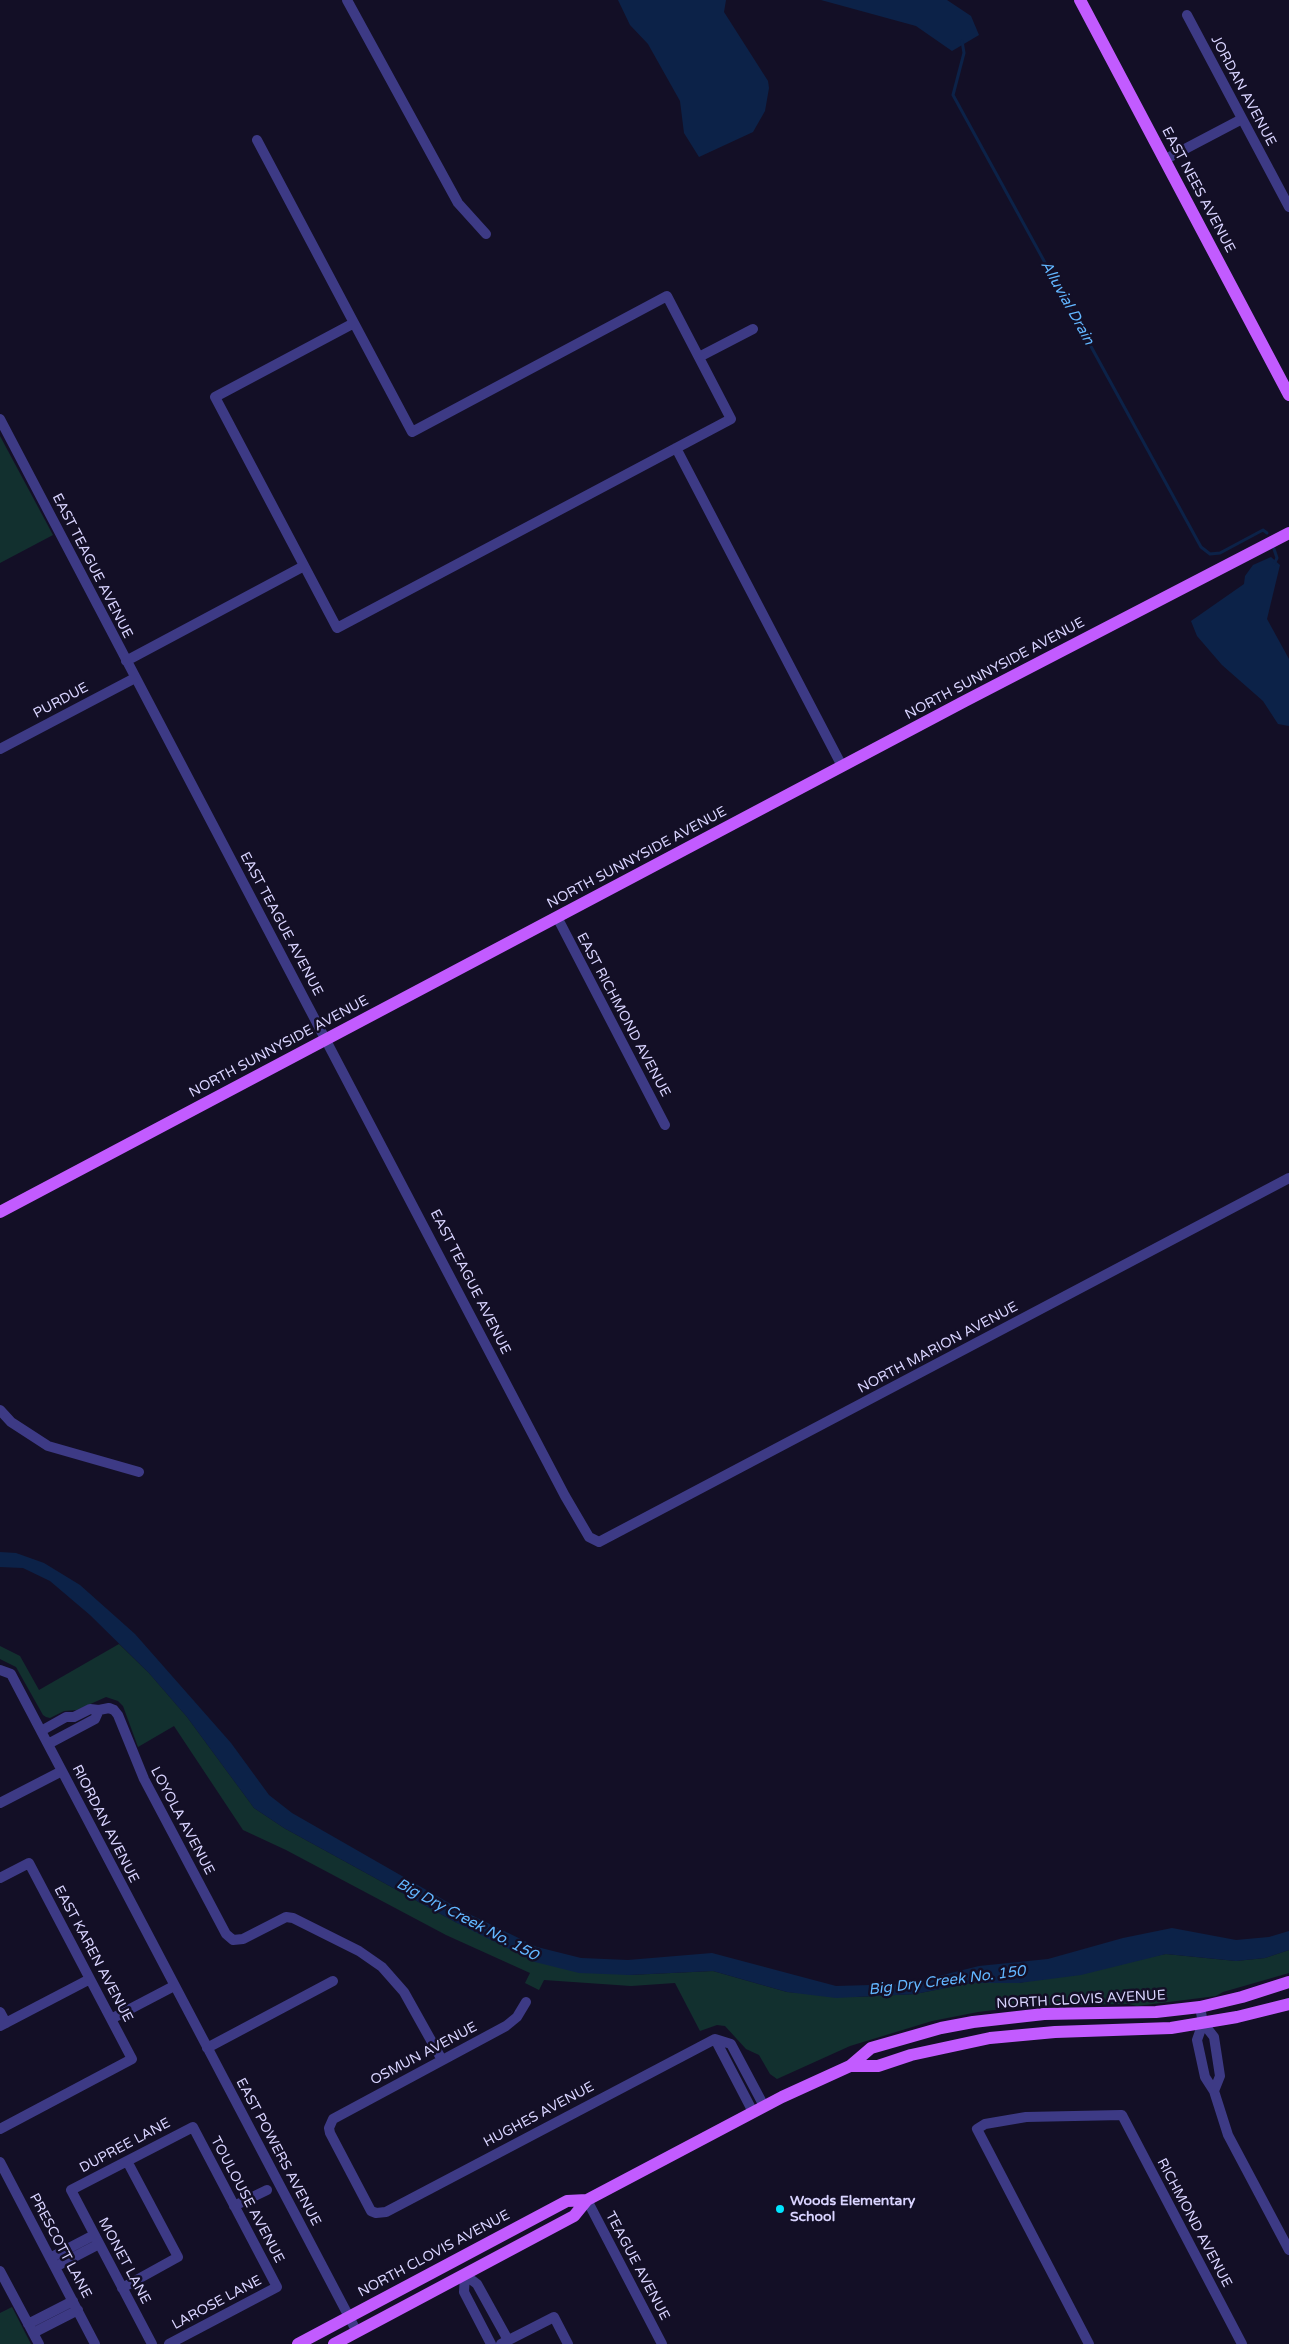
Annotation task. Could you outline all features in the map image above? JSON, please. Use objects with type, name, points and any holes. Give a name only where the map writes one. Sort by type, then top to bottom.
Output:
[{"type":"main road","name":"EAST NEES AVENUE","points":[[1080,0],[1289,394]]},
{"type":"main road","name":"NORTH SUNNYSIDE AVENUE","points":[[0,1212],[326,1038],[1289,532]]},
{"type":"main road","name":"NORTH CLOVIS AVENUE","points":[[334,2344],[574,2216],[587,2200],[806,2084],[850,2066],[871,2048],[941,2028],[974,2022],[1044,2014],[1156,2012],[1200,2007],[1242,1998],[1289,1982]]},
{"type":"main road","name":"NORTH CLOVIS AVENUE","points":[[850,2066],[878,2066],[911,2055],[963,2043],[1022,2034],[1138,2030],[1204,2023],[1265,2011],[1289,2004]]},
{"type":"main road","name":"NORTH CLOVIS AVENUE","points":[[298,2344],[567,2201],[587,2200]]},
{"type":"street","points":[[347,0],[458,203],[486,234]]},
{"type":"street","name":"JORDAN AVENUE","points":[[1187,15],[1289,207]]},
{"type":"street","points":[[1164,160],[1242,119]]},
{"type":"street","points":[[257,140],[412,432],[667,296],[731,419],[337,628],[215,397],[354,323]]},
{"type":"street","points":[[699,357],[753,329]]},
{"type":"street","name":"EAST TEAGUE AVENUE","points":[[0,420],[565,1496],[590,1538],[599,1542]]},
{"type":"street","points":[[676,448],[842,766]]},
{"type":"street","points":[[126,660],[304,566]]},
{"type":"street","name":"PURDUE","points":[[0,748],[135,678]]},
{"type":"street","name":"EAST RICHMOND AVENUE","points":[[557,917],[665,1125]]},
{"type":"street","name":"NORTH MARION AVENUE","points":[[599,1542],[1289,1178]]},
{"type":"street","points":[[0,1410],[11,1422],[48,1446],[139,1472]]},
{"type":"street","name":"RIORDAN AVENUE","points":[[0,1670],[12,1674],[174,1986]]},
{"type":"street","name":"LOYOLA AVENUE","points":[[77,1722],[95,1718],[99,1710],[109,1708],[118,1715],[144,1779],[226,1934],[233,1940],[243,1939],[286,1917],[293,1918],[359,1951],[382,1967],[394,1979],[414,2006],[442,2060]]},
{"type":"street","points":[[41,1731],[66,1717],[77,1722],[48,1744]]},
{"type":"street","points":[[0,1803],[62,1770]]},
{"type":"street","name":"EAST KAREN AVENUE","points":[[0,1878],[29,1863],[132,2058],[0,2129]]},
{"type":"street","points":[[0,2012],[3,2025],[90,1979]]},
{"type":"street","points":[[207,2048],[333,1981]]},
{"type":"street","points":[[111,2019],[174,1986]]},
{"type":"street","name":"EAST POWERS AVENUE","points":[[174,1986],[357,2332]]},
{"type":"street","name":"OSMUN AVENUE","points":[[330,2124],[338,2116],[506,2026],[517,2017],[526,2002]]},
{"type":"street","points":[[1200,2007],[1204,2023],[1214,2037],[1220,2076],[1214,2091]]},
{"type":"street","points":[[1204,2023],[1197,2040],[1205,2077],[1214,2091],[1228,2135],[1289,2250]]},
{"type":"street","name":"HUGHES AVENUE","points":[[330,2124],[330,2133],[368,2206],[376,2213],[386,2212],[715,2039],[731,2044],[759,2109]]},
{"type":"street","name":"RICHMOND AVENUE","points":[[1089,2344],[977,2129],[994,2121],[1122,2115],[1242,2344]]},
{"type":"street","name":"DUPREE LANE","points":[[71,2190],[193,2126]]},
{"type":"street","name":"TOULOUSE AVENUE","points":[[193,2126],[277,2287]]},
{"type":"street","points":[[122,2288],[178,2257],[127,2161]]},
{"type":"street","name":"PRESCOTT LANE","points":[[0,2162],[95,2344]]},
{"type":"street","name":"MONET LANE","points":[[71,2190],[152,2344]]},
{"type":"street","points":[[234,2206],[267,2190]]},
{"type":"street","name":"TEAGUE AVENUE","points":[[587,2200],[662,2344]]},
{"type":"street","points":[[53,2262],[97,2239]]},
{"type":"street","points":[[457,2260],[465,2275],[477,2284],[504,2342],[554,2316],[568,2344]]},
{"type":"street","points":[[0,2271],[39,2344]]},
{"type":"street","points":[[465,2275],[464,2292],[491,2344]]},
{"type":"street","name":"LAROSE LANE","points":[[169,2344],[277,2287]]},
{"type":"street","points":[[31,2329],[75,2305]]},
{"type":"green space","points":[[0,436],[53,535],[0,563]]},
{"type":"green space","points":[[119,1644],[149,1673],[187,1717],[254,1808],[284,1828],[457,1923],[629,1975],[713,1971],[787,1992],[857,1997],[915,1994],[971,1983],[1019,1983],[1166,1954],[1236,1961],[1265,1958],[1289,1950],[1289,1973],[1223,1992],[1216,1996],[1137,2006],[1129,2004],[1034,2005],[978,2012],[932,2021],[850,2046],[777,2079],[770,2074],[759,2055],[746,2049],[725,2026],[717,2025],[700,2031],[675,1983],[631,1986],[544,1980],[539,1990],[525,1983],[530,1973],[446,1935],[286,1850],[243,1830],[174,1726],[138,1747],[123,1706],[118,1701],[106,1697],[77,1710],[64,1711],[50,1718],[46,1717],[43,1715],[16,1667],[0,1659],[0,1646],[20,1656],[39,1690]]},
{"type":"green space","points":[[12,2307],[31,2344],[0,2344],[0,2313]]},
{"type":"water","points":[[618,0],[726,0],[724,12],[768,81],[769,88],[765,111],[753,132],[699,157],[684,133],[680,101],[648,44],[630,25]]},
{"type":"water","points":[[821,0],[947,0],[971,16],[979,35],[952,51],[916,26]]},
{"type":"water","points":[[1271,557],[1280,565],[1267,619],[1289,659],[1289,726],[1278,724],[1263,701],[1222,665],[1197,636],[1191,621],[1244,584],[1245,576],[1253,565]]},
{"type":"water","name":"Big Dry Creek No. 150","points":[[0,1552],[16,1553],[44,1563],[80,1585],[135,1634],[231,1743],[269,1795],[292,1813],[463,1911],[537,1947],[581,1958],[628,1960],[712,1953],[836,1986],[907,1984],[979,1966],[1048,1959],[1123,1938],[1172,1928],[1236,1940],[1269,1937],[1289,1931],[1289,1950],[1265,1958],[1236,1961],[1166,1954],[1081,1975],[1019,1983],[971,1983],[915,1994],[836,1998],[787,1992],[713,1971],[629,1975],[579,1973],[535,1962],[457,1923],[284,1828],[254,1808],[187,1717],[149,1673],[90,1615],[50,1581],[23,1568],[0,1567]]},
{"type":"waterway","name":"Alluvial Drain","points":[[962,41],[964,53],[953,95],[1201,547],[1210,554],[1220,553],[1263,530],[1267,533]]},
{"type":"waterway","name":"Alluvial Drain","points":[[1274,549],[1277,558],[1274,564]]},
{"type":"place","name":"Woods Elementary School","points":[[780,2209]]}]
